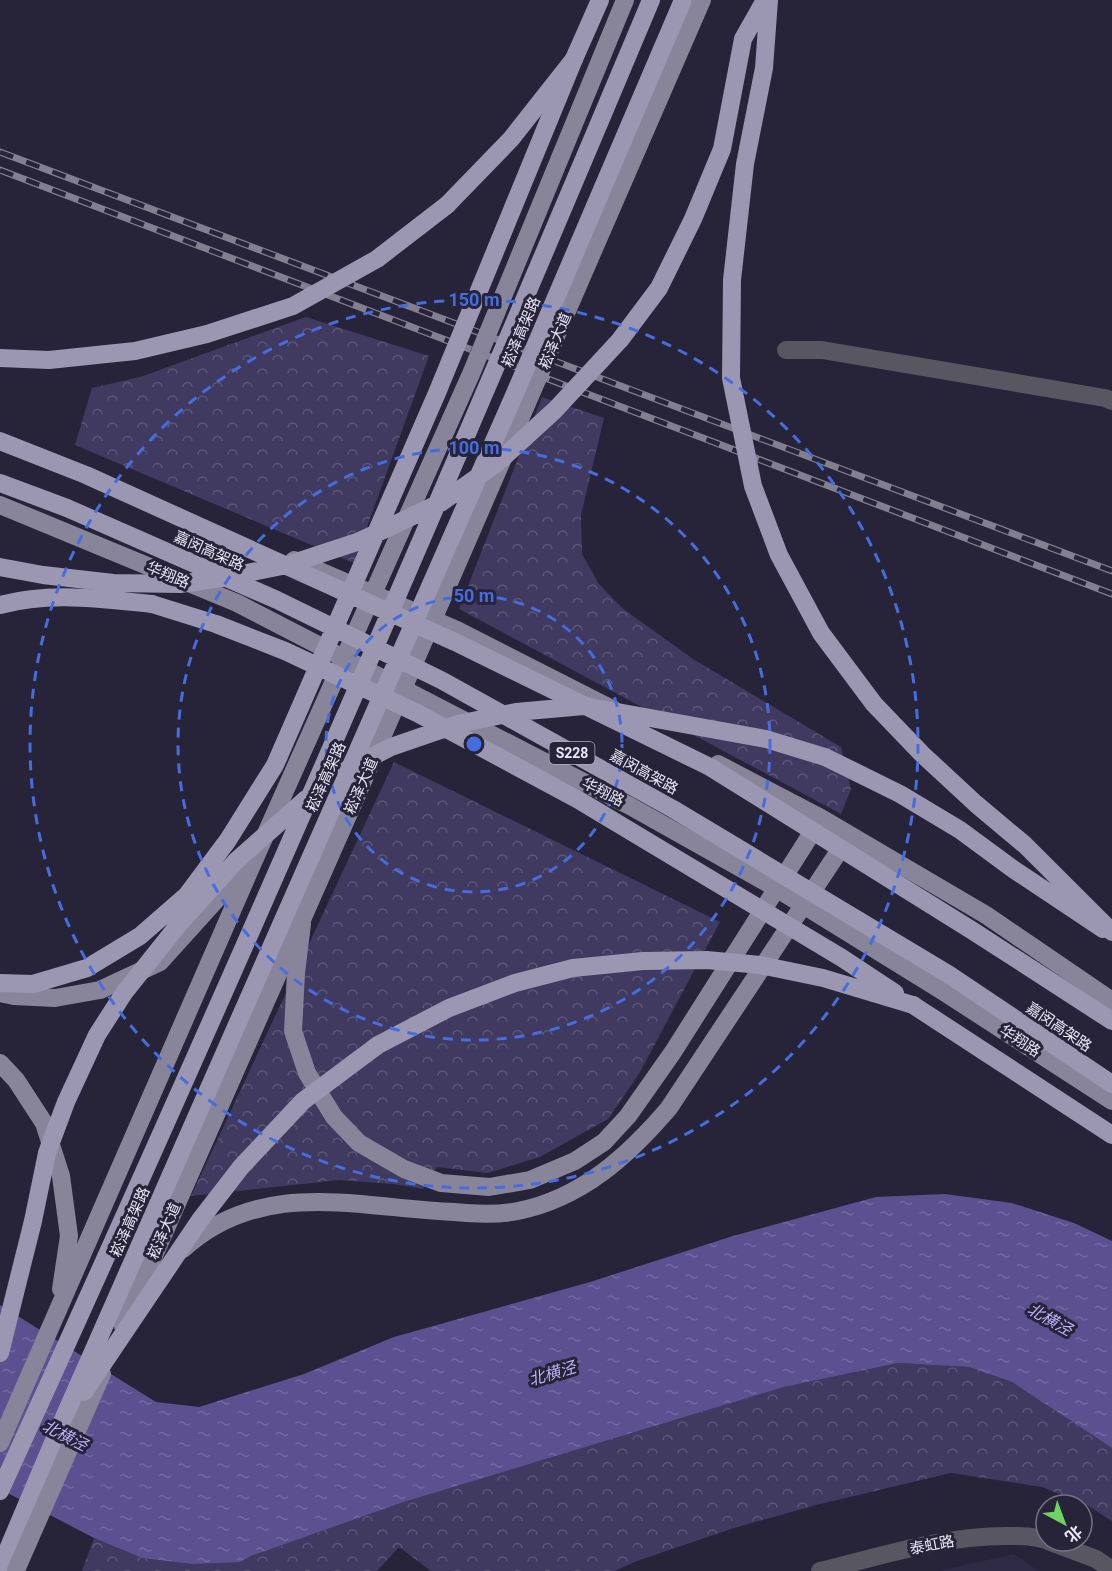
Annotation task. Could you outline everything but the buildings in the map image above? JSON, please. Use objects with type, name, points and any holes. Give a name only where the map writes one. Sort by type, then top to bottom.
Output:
[{"type":"highway","points":[[0,982],[33,984],[87,968],[141,936],[186,896],[228,840],[275,765],[437,393],[600,0]]},
{"type":"highway","name":"崧泽高架路","points":[[0,1491],[124,1218],[489,384],[651,0]]},
{"type":"highway","name":"崧泽高架路","points":[[10,1570],[58,1431],[513,398],[683,0]]},
{"type":"highway","points":[[0,567],[43,575],[113,583],[180,584],[287,565],[360,541],[442,502],[496,464],[563,402],[621,340],[658,288],[693,219],[722,149],[743,39],[767,0]]},
{"type":"highway","points":[[767,0],[764,68],[745,164],[732,280],[731,378],[753,486],[779,555],[821,633],[874,704],[922,754],[1025,845],[1112,934]]},
{"type":"highway","points":[[0,358],[49,360],[135,351],[207,334],[293,306],[377,259],[447,205],[512,139],[574,59]]},
{"type":"highway","name":"嘉闵高架路","points":[[0,441],[86,475],[455,642],[710,767],[973,931],[1112,1021]]},
{"type":"highway","name":"嘉闵高架路","points":[[0,483],[67,508],[277,600],[441,680],[673,809],[918,956],[1112,1084]]},
{"type":"highway","points":[[0,605],[13,601],[75,596],[152,604],[216,624],[285,651],[417,713],[577,799],[842,958],[1112,1135]]},
{"type":"highway","points":[[0,1353],[33,1221],[47,1153],[66,1102],[97,1035],[124,993],[179,924],[236,861],[280,821],[339,773],[391,747],[458,724],[516,712],[584,705],[766,739],[825,757],[900,794],[960,830],[1012,869],[1112,934]]},
{"type":"highway","points":[[58,1431],[200,1220],[241,1167],[303,1101],[378,1046],[449,1008],[515,983],[573,968],[643,961],[707,960],[760,965],[823,978],[914,1005]]},
{"type":"main road","points":[[0,1443],[255,858],[471,374],[626,0]]},
{"type":"main road","name":"崧泽大道","points":[[10,1570],[139,1288],[303,917],[702,0]]},
{"type":"main road","points":[[0,434],[457,630],[671,739],[821,818],[986,915],[1112,1001]]},
{"type":"main road","name":"华翔路","points":[[0,505],[237,603],[630,806],[776,888],[941,990],[1112,1101]]},
{"type":"main road","points":[[303,917],[296,972],[294,1031],[307,1072],[334,1117],[359,1143],[404,1169],[441,1183],[489,1187],[530,1180],[574,1161],[604,1142],[628,1116],[674,1052],[821,818]]},
{"type":"main road","points":[[139,1288],[197,1236],[230,1218],[269,1204],[308,1201],[468,1213],[517,1211],[557,1198],[589,1183],[649,1132],[669,1108],[849,835]]},
{"type":"main road","points":[[0,993],[55,998],[100,990],[160,962],[255,858]]},
{"type":"main road","points":[[0,1063],[16,1080],[44,1123],[61,1176],[69,1236],[56,1317]]},
{"type":"street","points":[[786,350],[822,350],[1112,401]]},
{"type":"street","name":"泰虹路","points":[[820,1571],[922,1546],[981,1536],[1034,1537]]},
{"type":"street","name":"泰虹路","points":[[1080,1553],[1096,1559],[1112,1570]]},
{"type":"shaded area","points":[[1014,1554],[1039,1571],[938,1571]]},
{"type":"green space","points":[[306,317],[429,356],[354,563],[75,445],[92,388],[140,377]]},
{"type":"green space","points":[[542,397],[604,418],[581,515],[582,554],[599,584],[622,608],[693,659],[841,747],[851,789],[841,814],[459,609]]},
{"type":"green space","points":[[394,762],[720,922],[639,1074],[608,1119],[540,1157],[488,1173],[437,1167],[423,1189],[339,1180],[191,1196]]},
{"type":"green space","points":[[898,1363],[969,1367],[1012,1382],[1112,1448],[1112,1521],[1094,1510],[1094,1493],[1056,1493],[1042,1487],[951,1473],[816,1505],[734,1528],[637,1561],[615,1571],[431,1571],[399,1547],[377,1571],[82,1571],[94,1538],[142,1558],[240,1562],[251,1556],[404,1502],[784,1387]]},
{"type":"water","name":"北横泾","points":[[945,1194],[1012,1203],[1074,1223],[1112,1241],[1112,1448],[1012,1382],[969,1367],[898,1363],[784,1387],[404,1502],[251,1556],[240,1562],[193,1564],[142,1558],[94,1538],[0,1489],[0,1305],[156,1402],[199,1407],[304,1374],[394,1337],[590,1282],[733,1236],[876,1197]]},
{"type":"railway","points":[[0,152],[1112,571]]},
{"type":"railway","points":[[0,170],[1112,594]]}]
